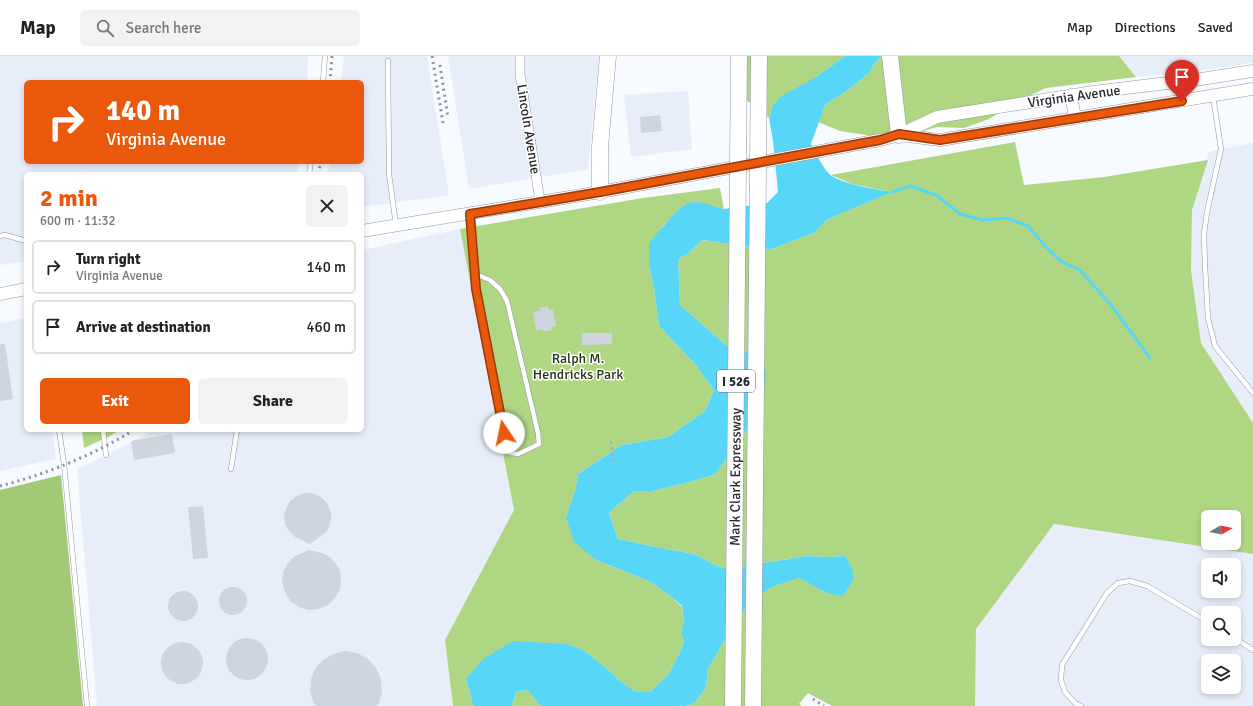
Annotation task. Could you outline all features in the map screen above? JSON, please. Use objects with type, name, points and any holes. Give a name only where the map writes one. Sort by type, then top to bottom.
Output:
[{"type":"highway","points":[[600,192],[600,147],[608,56]]},
{"type":"highway","name":"Mark Clark Expressway","points":[[733,706],[739,56]]},
{"type":"highway","name":"Mark Clark Expressway","points":[[754,706],[759,56]]},
{"type":"highway","points":[[890,56],[899,134]]},
{"type":"main road","name":"Virginia Avenue","points":[[364,231],[600,192],[880,140],[899,134],[937,117],[1071,95],[1212,77],[1253,70]]},
{"type":"main road","points":[[1212,77],[1213,96]]},
{"type":"main road","name":"Virginia Avenue","points":[[899,134],[940,140],[1253,89]]},
{"type":"main road","points":[[1071,95],[1075,118]]},
{"type":"main road","points":[[0,294],[24,289]]},
{"type":"street","name":"Lincoln Avenue","points":[[520,56],[520,74],[540,202]]},
{"type":"lane","points":[[323,80],[325,56]]},
{"type":"lane","points":[[388,61],[389,174],[396,226]]},
{"type":"lane","points":[[1213,96],[1221,149],[1207,212],[1204,234],[1208,318],[1215,346],[1253,393]]},
{"type":"lane","points":[[470,214],[476,289],[506,447],[511,453],[518,454],[539,444],[538,433],[507,301],[500,290],[490,280],[475,274]]},
{"type":"lane","points":[[0,236],[5,235],[24,240]]},
{"type":"lane","points":[[59,432],[64,461],[87,706]]},
{"type":"lane","points":[[103,432],[106,455]]},
{"type":"lane","points":[[231,469],[237,432]]},
{"type":"lane","points":[[1081,706],[1075,703],[1065,692],[1061,680],[1062,665],[1107,594],[1118,583],[1130,581],[1147,586],[1201,618]]},
{"type":"lane","points":[[1241,642],[1253,650]]},
{"type":"path","points":[[611,441],[613,460],[618,457]]},
{"type":"shaded area","points":[[0,56],[308,56],[307,80],[24,80],[24,164],[300,164],[298,172],[24,172],[24,261],[0,265]]},
{"type":"shaded area","points":[[344,56],[427,56],[449,195],[364,207],[364,172],[328,172],[330,164],[364,164],[364,80],[341,80]]},
{"type":"shaded area","points":[[448,56],[599,56],[588,169],[469,189]]},
{"type":"shaded area","points":[[1119,56],[1253,56],[1253,63],[1136,77]]},
{"type":"shaded area","points":[[688,91],[692,149],[631,157],[624,95]]},
{"type":"shaded area","points":[[1253,143],[1253,423],[1201,343],[1191,270],[1192,210],[1209,152]]},
{"type":"shaded area","points":[[460,229],[514,510],[445,640],[453,706],[97,706],[77,469],[150,432],[364,432],[364,250]]},
{"type":"shaded area","points":[[24,318],[24,432],[52,432],[56,459],[0,471],[0,323]]},
{"type":"shaded area","points":[[1054,524],[1201,546],[1201,550],[1226,550],[1253,554],[1253,706],[975,706],[976,629]]},
{"type":"green space","points":[[742,56],[845,56],[772,107],[769,118],[745,99]]},
{"type":"green space","points":[[881,56],[1119,56],[1136,77],[1046,88],[1020,100],[989,119],[964,128],[937,127],[893,139],[840,131],[818,122],[825,105],[845,92],[869,73]]},
{"type":"green space","points":[[1015,142],[1024,185],[1104,177],[1208,160],[1192,210],[1191,270],[1201,343],[1253,423],[1253,554],[1226,550],[1241,550],[1241,510],[1201,510],[1201,546],[1054,524],[976,629],[975,706],[832,706],[808,693],[799,704],[802,706],[686,706],[694,703],[706,688],[708,669],[723,643],[739,621],[747,604],[773,585],[799,578],[826,593],[845,556],[807,556],[727,569],[715,565],[694,554],[618,539],[609,513],[634,491],[653,491],[715,474],[735,448],[751,423],[760,354],[728,347],[680,305],[678,259],[687,254],[703,240],[769,250],[814,233],[827,220],[891,192],[852,184],[831,175]]},
{"type":"green space","name":"Ralph M. Hendricks Park","points":[[720,188],[724,209],[712,206],[679,209],[662,227],[649,265],[654,288],[659,326],[694,363],[714,390],[705,411],[668,437],[622,445],[578,474],[575,491],[566,517],[596,560],[651,582],[673,598],[682,607],[684,621],[681,634],[684,641],[681,650],[668,675],[650,692],[636,692],[619,680],[585,651],[568,644],[547,644],[466,679],[473,706],[453,706],[445,640],[514,510],[460,229],[643,198]]},
{"type":"green space","points":[[82,432],[116,432],[112,435],[84,448]]},
{"type":"green space","points":[[61,475],[83,706],[0,706],[0,490]]},
{"type":"green space","points":[[527,690],[541,706],[512,706],[516,692]]},
{"type":"water","points":[[845,56],[881,56],[869,73],[845,92],[825,105],[811,144],[823,166],[832,176],[845,182],[892,192],[827,220],[814,233],[769,250],[703,240],[687,254],[678,259],[680,305],[728,347],[760,354],[766,374],[763,398],[751,423],[735,448],[715,474],[653,491],[634,491],[609,513],[618,539],[694,554],[715,565],[727,569],[807,556],[845,556],[853,572],[850,586],[842,596],[826,593],[799,578],[773,586],[747,604],[739,621],[723,643],[708,669],[706,688],[694,703],[686,706],[541,706],[527,690],[516,692],[512,706],[473,706],[466,679],[482,660],[513,641],[568,644],[585,651],[619,680],[636,692],[650,692],[668,675],[684,641],[681,634],[684,621],[682,606],[651,582],[596,560],[574,542],[566,517],[575,491],[578,474],[622,445],[668,437],[705,411],[714,390],[694,363],[659,326],[654,288],[649,265],[649,243],[671,217],[688,203],[699,202],[724,209],[767,203],[778,192],[769,118],[772,107],[780,97],[816,77]]},
{"type":"building","points":[[660,115],[662,131],[641,133],[640,117]]},
{"type":"building","points":[[548,306],[549,310],[553,309],[556,326],[551,327],[552,330],[547,331],[543,331],[543,329],[536,330],[533,312],[540,311],[539,308]]},
{"type":"building","points":[[582,333],[612,333],[612,344],[582,345]]},
{"type":"building","points":[[0,344],[5,344],[13,399],[0,401]]},
{"type":"building","points":[[172,434],[175,453],[134,460],[131,441]]},
{"type":"building","points":[[304,493],[318,495],[328,505],[331,512],[329,527],[325,533],[310,544],[295,537],[289,531],[285,524],[284,516],[290,501],[296,496]]},
{"type":"building","points":[[203,506],[208,558],[193,559],[188,507]]},
{"type":"building","points":[[309,550],[322,553],[330,557],[340,571],[341,580],[340,589],[335,598],[328,605],[318,609],[308,610],[299,607],[290,601],[282,582],[283,572],[288,563],[295,556]]},
{"type":"building","points":[[233,587],[239,588],[243,591],[246,595],[246,607],[243,611],[239,614],[233,615],[227,614],[223,611],[220,607],[219,601],[220,595],[223,591],[227,588]]},
{"type":"building","points":[[183,591],[189,592],[197,600],[197,612],[189,620],[183,621],[177,620],[169,612],[168,606],[169,600],[177,592]]},
{"type":"building","points":[[243,638],[251,638],[262,644],[268,655],[268,663],[262,674],[251,680],[243,680],[232,674],[226,663],[226,655],[232,644]]},
{"type":"building","points":[[182,642],[197,648],[203,663],[197,678],[182,684],[167,678],[161,663],[167,648]]},
{"type":"building","points":[[345,651],[357,653],[368,659],[376,668],[381,679],[382,692],[377,706],[316,706],[313,702],[310,691],[311,679],[315,669],[323,660],[333,654]]},
{"type":"waterway","points":[[892,192],[910,186],[936,195],[960,214],[983,220],[1006,218],[1028,226],[1046,247],[1062,262],[1080,270],[1111,305],[1150,358]]},
{"type":"railway","points":[[330,80],[332,56]]},
{"type":"railway","points":[[432,56],[443,123]]},
{"type":"railway","points":[[440,65],[448,118]]},
{"type":"railway","points":[[318,172],[320,164]]},
{"type":"railway","points":[[0,486],[35,476],[86,456],[130,432]]},
{"type":"railway","points":[[813,699],[824,706]]},
{"type":"route","points":[[504,433],[476,289],[470,214],[600,192],[880,140],[899,134],[940,140],[1182,101]]}]
